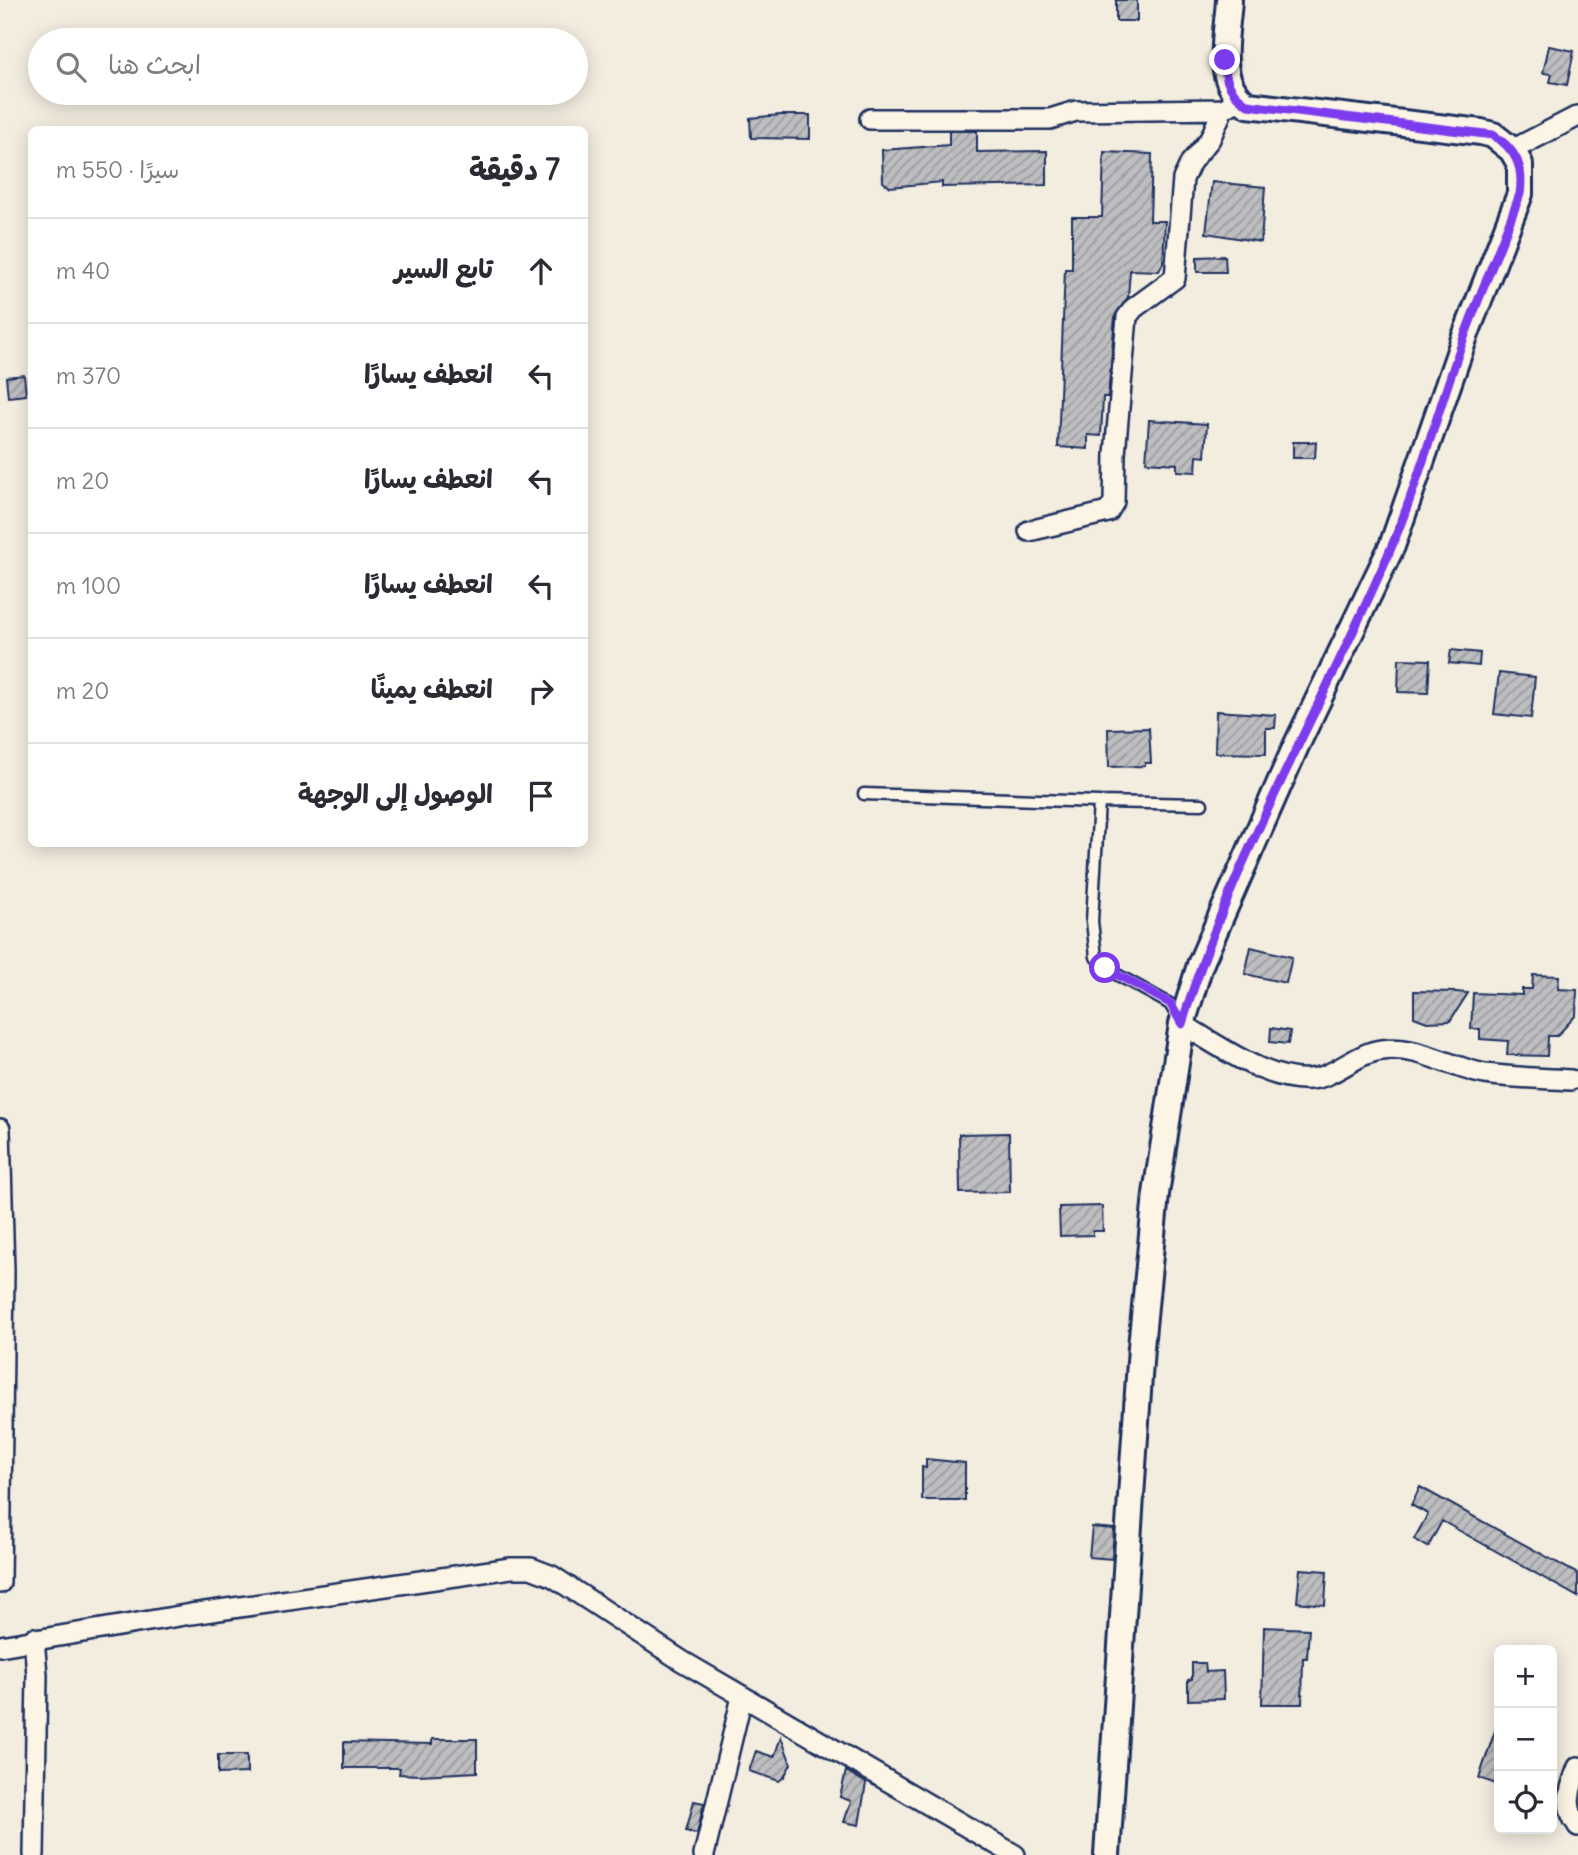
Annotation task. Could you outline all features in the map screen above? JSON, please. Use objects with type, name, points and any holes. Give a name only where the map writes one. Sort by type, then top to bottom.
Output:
[{"type":"street","points":[[1029,531],[1108,512],[1114,502],[1115,454],[1128,317],[1134,308],[1175,278],[1183,180],[1191,162],[1210,139],[1231,104],[1232,92],[1225,71],[1229,0]]},
{"type":"street","points":[[870,119],[1050,119],[1076,111],[1231,104],[1481,132],[1493,135],[1513,150],[1520,164],[1520,194],[1464,339],[1392,546],[1296,746],[1224,908],[1200,965],[1182,1024],[1156,1194],[1141,1347],[1107,1855]]},
{"type":"street","points":[[1513,150],[1578,116]]},
{"type":"street","points":[[1182,1024],[1268,1072],[1298,1079],[1321,1078],[1383,1049],[1436,1056],[1457,1067],[1486,1074],[1571,1080]]},
{"type":"street","points":[[0,1129],[0,1583]]},
{"type":"street","points":[[0,1646],[34,1638],[444,1577],[531,1569],[552,1576],[742,1697],[1014,1855]]},
{"type":"street","points":[[34,1638],[37,1675],[34,1855]]},
{"type":"street","points":[[704,1855],[742,1697]]},
{"type":"street","points":[[1578,1767],[1569,1794],[1568,1810],[1578,1826]]},
{"type":"lane","points":[[864,794],[1202,804]]},
{"type":"lane","points":[[1100,802],[1092,920],[1097,957],[1105,968],[1170,1003],[1182,1024]]},
{"type":"building","points":[[1116,0],[1137,0],[1137,21],[1116,21]]},
{"type":"building","points":[[1549,46],[1574,51],[1567,85],[1550,82],[1552,74],[1543,73]]},
{"type":"building","points":[[810,115],[810,139],[751,138],[750,118]]},
{"type":"building","points":[[949,131],[977,131],[977,152],[1047,151],[1047,185],[942,187],[942,182],[890,187],[883,182],[882,150],[949,145]]},
{"type":"building","points":[[1104,152],[1152,154],[1150,221],[1165,221],[1163,263],[1159,271],[1130,270],[1128,297],[1115,316],[1108,397],[1103,397],[1101,436],[1088,435],[1088,449],[1058,447],[1065,269],[1072,269],[1072,217],[1102,217]]},
{"type":"building","points":[[1212,182],[1265,187],[1261,242],[1206,233]]},
{"type":"building","points":[[1225,256],[1226,272],[1197,272],[1197,257]]},
{"type":"building","points":[[24,375],[26,395],[8,397],[6,377]]},
{"type":"building","points":[[1149,420],[1207,424],[1205,457],[1197,456],[1196,472],[1177,471],[1177,464],[1146,462]]},
{"type":"building","points":[[1293,442],[1316,442],[1315,458],[1293,458]]},
{"type":"building","points":[[1451,650],[1480,653],[1479,666],[1449,663]]},
{"type":"building","points":[[1399,659],[1430,660],[1428,693],[1398,692]]},
{"type":"building","points":[[1499,673],[1535,677],[1531,718],[1494,714]]},
{"type":"building","points":[[1216,711],[1276,715],[1275,728],[1266,728],[1266,754],[1215,753]]},
{"type":"building","points":[[1149,728],[1151,763],[1145,763],[1145,766],[1109,767],[1108,729]]},
{"type":"building","points":[[1251,947],[1292,957],[1286,983],[1245,974]]},
{"type":"building","points":[[1533,975],[1559,976],[1558,989],[1577,990],[1576,1015],[1557,1036],[1548,1036],[1547,1056],[1507,1055],[1508,1041],[1480,1039],[1480,1029],[1471,1029],[1473,993],[1522,995],[1522,989],[1532,989]]},
{"type":"building","points":[[1414,991],[1468,993],[1450,1021],[1427,1022],[1414,1017]]},
{"type":"building","points":[[1271,1028],[1290,1031],[1288,1044],[1270,1042]]},
{"type":"building","points":[[1009,1133],[1010,1192],[960,1193],[959,1134]]},
{"type":"building","points":[[1102,1206],[1103,1231],[1093,1231],[1093,1235],[1060,1236],[1059,1207]]},
{"type":"building","points":[[926,1459],[965,1463],[965,1500],[922,1500],[922,1467],[926,1468]]},
{"type":"building","points":[[1420,1487],[1578,1574],[1578,1597],[1442,1521],[1428,1547],[1414,1539],[1428,1514],[1411,1505]]},
{"type":"building","points":[[1092,1527],[1114,1529],[1112,1559],[1089,1557]]},
{"type":"building","points":[[1300,1569],[1327,1571],[1325,1605],[1297,1602]]},
{"type":"building","points":[[1264,1627],[1309,1629],[1307,1658],[1303,1658],[1302,1704],[1262,1704]]},
{"type":"building","points":[[1192,1663],[1205,1663],[1206,1672],[1223,1671],[1224,1699],[1188,1700],[1188,1680],[1192,1679]]},
{"type":"building","points":[[1494,1734],[1494,1783],[1479,1778]]},
{"type":"building","points":[[781,1737],[791,1764],[784,1777],[779,1781],[749,1771],[756,1751],[774,1757]]},
{"type":"building","points":[[432,1739],[477,1739],[477,1772],[419,1775],[399,1774],[400,1768],[344,1768],[344,1742],[432,1744]]},
{"type":"building","points":[[218,1755],[247,1755],[247,1773],[218,1774]]},
{"type":"building","points":[[846,1771],[866,1783],[859,1825],[844,1822],[851,1801],[840,1797]]},
{"type":"building","points":[[694,1801],[704,1803],[697,1834],[686,1831]]},
{"type":"route","points":[[1105,968],[1138,983],[1170,1003],[1182,1024],[1200,965],[1219,921],[1296,746],[1392,546],[1464,339],[1520,194],[1522,179],[1520,164],[1513,150],[1493,135],[1259,109],[1248,105],[1232,92],[1227,82],[1225,60]]}]
